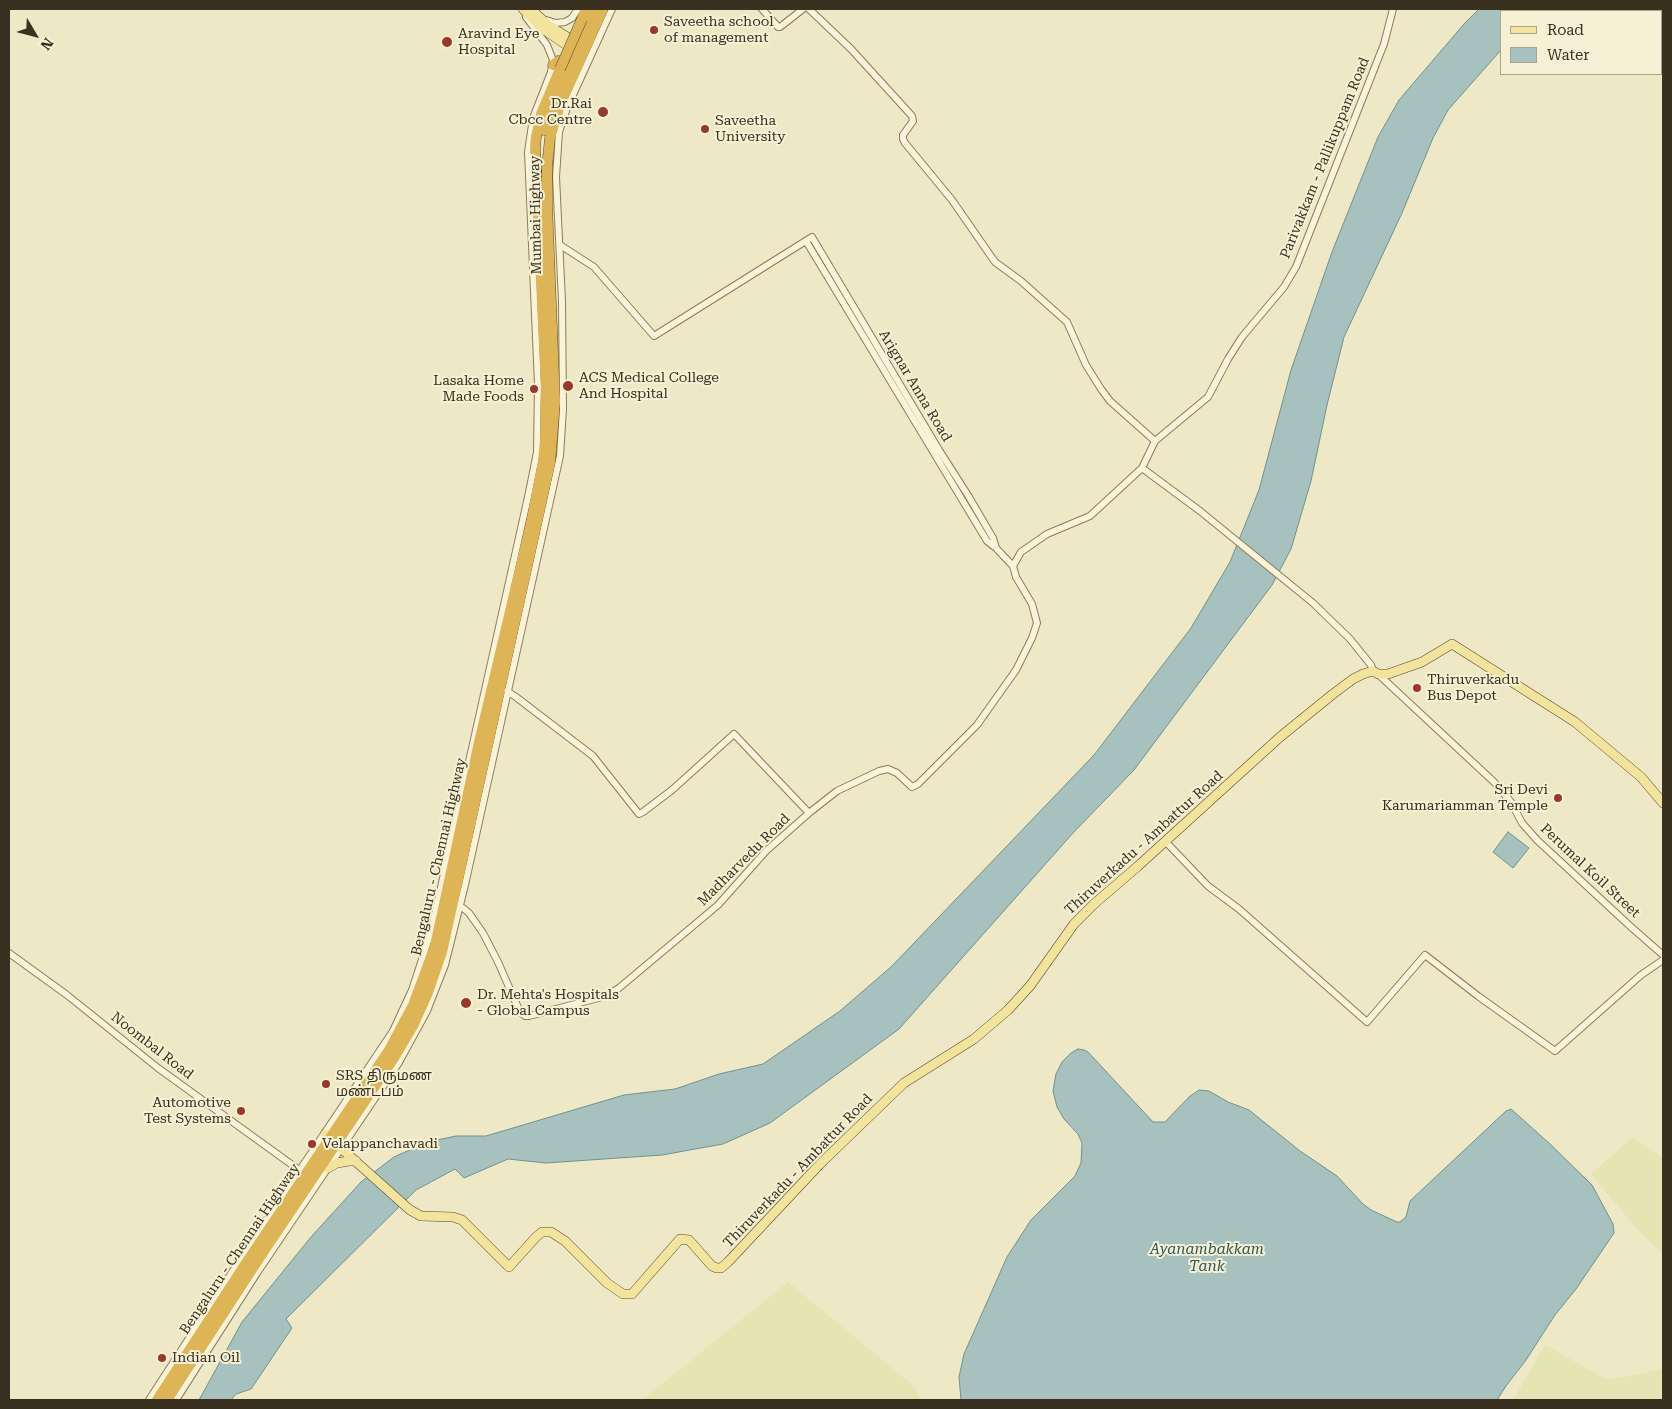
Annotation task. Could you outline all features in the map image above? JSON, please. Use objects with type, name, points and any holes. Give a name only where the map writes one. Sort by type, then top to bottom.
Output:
[{"type":"highway","points":[[549,430],[546,408],[536,137],[541,114],[580,14],[586,9]]},
{"type":"highway","points":[[548,231],[542,174],[543,136],[560,68],[577,48],[595,9]]},
{"type":"highway","name":"Mumbai Highway","points":[[549,430],[555,402],[548,231],[547,167],[550,138],[560,105],[603,9]]},
{"type":"highway","points":[[538,384],[546,393]]},
{"type":"highway","points":[[537,446],[546,408]]},
{"type":"highway","name":"Bengaluru - Chennai Highway","points":[[167,1400],[259,1258],[389,1050],[407,1018],[428,966],[449,903],[538,520],[550,464],[549,430]]},
{"type":"highway","name":"Bengaluru - Chennai Highway","points":[[449,903],[480,742],[537,495],[549,430]]},
{"type":"highway","points":[[538,520],[543,511],[553,468],[560,456]]},
{"type":"highway","name":"Bengaluru - Chennai Highway","points":[[158,1400],[303,1173],[333,1141]]},
{"type":"highway","points":[[178,1356],[192,1346]]},
{"type":"highway","points":[[167,1386],[168,1372]]},
{"type":"main road","points":[[523,9],[540,27],[577,48]]},
{"type":"main road","points":[[533,10],[577,48]]},
{"type":"main road","name":"Thiruverkadu - Ambattur Road","points":[[333,1141],[407,1208],[421,1216],[453,1217],[462,1220],[509,1267],[542,1232],[551,1232],[565,1242],[607,1283],[623,1294],[632,1294],[680,1239],[689,1240],[712,1266],[721,1268],[820,1164],[904,1083],[974,1039],[1008,1010],[1035,979],[1074,924],[1094,904],[1280,737],[1353,679],[1375,673],[1388,674],[1422,662],[1452,644],[1575,722],[1641,777],[1663,803]]},
{"type":"main road","points":[[328,1168],[337,1163],[352,1160],[357,1162]]},
{"type":"street","points":[[176,1400],[257,1273],[328,1168],[333,1141],[398,1064],[427,1012],[449,954],[449,903],[537,446],[538,384],[528,152],[533,118],[560,68],[523,9]]},
{"type":"street","points":[[449,903],[507,692],[560,456],[563,409],[562,301],[556,177],[559,132],[567,108],[612,9]]},
{"type":"street","points":[[762,9],[778,27],[803,9]]},
{"type":"street","points":[[809,9],[850,49],[912,116],[913,121],[903,135],[905,143],[952,200],[995,262],[1021,281],[1067,322],[1086,365],[1101,388],[1110,400],[1155,441],[1142,468],[1090,516],[1046,534],[1021,552],[1013,566]]},
{"type":"street","name":"Parivakkam - Pallikuppam Road","points":[[1155,441],[1208,397],[1237,344],[1284,287],[1296,267],[1384,44],[1393,9]]},
{"type":"street","points":[[533,10],[547,20],[560,23],[580,14]]},
{"type":"street","name":"Arignar Anna Road","points":[[560,245],[594,267],[654,336],[809,239],[969,497],[996,548],[1013,566]]},
{"type":"street","name":"Perumal Koil Street","points":[[1142,468],[1200,511],[1313,603],[1350,639],[1368,660],[1375,673],[1494,782],[1511,802],[1522,823],[1537,840],[1631,928],[1663,955]]},
{"type":"street","name":"Madharvedu Road","points":[[449,903],[467,910],[483,933],[521,1015],[529,1016],[606,996],[619,988],[711,912],[766,851],[837,791],[884,770],[893,770],[912,788],[977,725],[1016,670],[1032,638],[1037,623],[1032,604],[1016,577],[1013,566]]},
{"type":"street","points":[[507,692],[593,756],[639,814],[672,790],[734,734],[809,813]]},
{"type":"street","points":[[1165,841],[1208,886],[1239,909],[1368,1022],[1425,956],[1555,1051],[1641,975],[1663,960]]},
{"type":"street","name":"Noombal Road","points":[[9,953],[67,995],[158,1068],[303,1173]]},
{"type":"street","points":[[149,1400],[303,1173]]},
{"type":"green space","points":[[1633,1137],[1663,1158],[1663,1254],[1636,1228],[1591,1174]]},
{"type":"green space","points":[[788,1282],[914,1386],[922,1400],[642,1400]]},
{"type":"green space","points":[[1545,1345],[1608,1380],[1663,1369],[1663,1400],[1513,1400]]},
{"type":"water","points":[[1479,9],[1542,9],[1500,10],[1500,51],[1448,110],[1433,138],[1402,213],[1344,337],[1311,481],[1291,549],[1272,585],[1134,770],[1073,833],[899,1029],[770,1123],[723,1144],[662,1155],[546,1163],[508,1159],[464,1178],[455,1169],[416,1190],[286,1319],[292,1328],[251,1389],[236,1394],[231,1400],[199,1400],[242,1322],[311,1237],[361,1182],[394,1157],[427,1142],[456,1136],[486,1136],[624,1095],[675,1089],[719,1074],[763,1064],[840,1011],[892,966],[1094,755],[1191,628],[1230,562],[1259,490],[1291,370],[1332,252],[1378,137],[1399,100]]},
{"type":"water","points":[[1508,832],[1529,848],[1513,868],[1493,852]]},
{"type":"water","name":"Ayanambakkam Tank","points":[[1078,1049],[1088,1052],[1153,1122],[1165,1122],[1189,1097],[1199,1090],[1209,1091],[1228,1102],[1249,1110],[1300,1151],[1337,1176],[1363,1204],[1371,1210],[1397,1222],[1406,1217],[1410,1201],[1506,1111],[1511,1109],[1592,1185],[1613,1224],[1614,1233],[1497,1400],[961,1400],[959,1377],[964,1354],[1007,1257],[1031,1220],[1075,1176],[1081,1163],[1082,1143],[1078,1134],[1064,1119],[1057,1107],[1053,1091],[1056,1074],[1062,1062]]},
{"type":"place","name":"Saveetha school of management","points":[[654,30]]},
{"type":"place","name":"Aravind Eye Hospital","points":[[447,42]]},
{"type":"place","name":"Dr.Rai Cbcc Centre","points":[[603,112]]},
{"type":"place","name":"Saveetha University","points":[[705,129]]},
{"type":"place","name":"ACS Medical College And Hospital","points":[[568,386]]},
{"type":"place","name":"Lasaka Home Made Foods","points":[[534,389]]},
{"type":"place","name":"Thiruverkadu Bus Depot","points":[[1417,688]]},
{"type":"place","name":"Sri Devi Karumariamman Temple","points":[[1558,798]]},
{"type":"place","name":"Dr. Mehta's Hospitals - Global Campus","points":[[466,1003]]},
{"type":"place","name":"SRS திருமண மண்டபம்","points":[[326,1084]]},
{"type":"place","name":"Automotive Test Systems","points":[[241,1111]]},
{"type":"place","name":"Velappanchavadi","points":[[312,1144]]},
{"type":"place","name":"Indian Oil","points":[[162,1358]]}]
